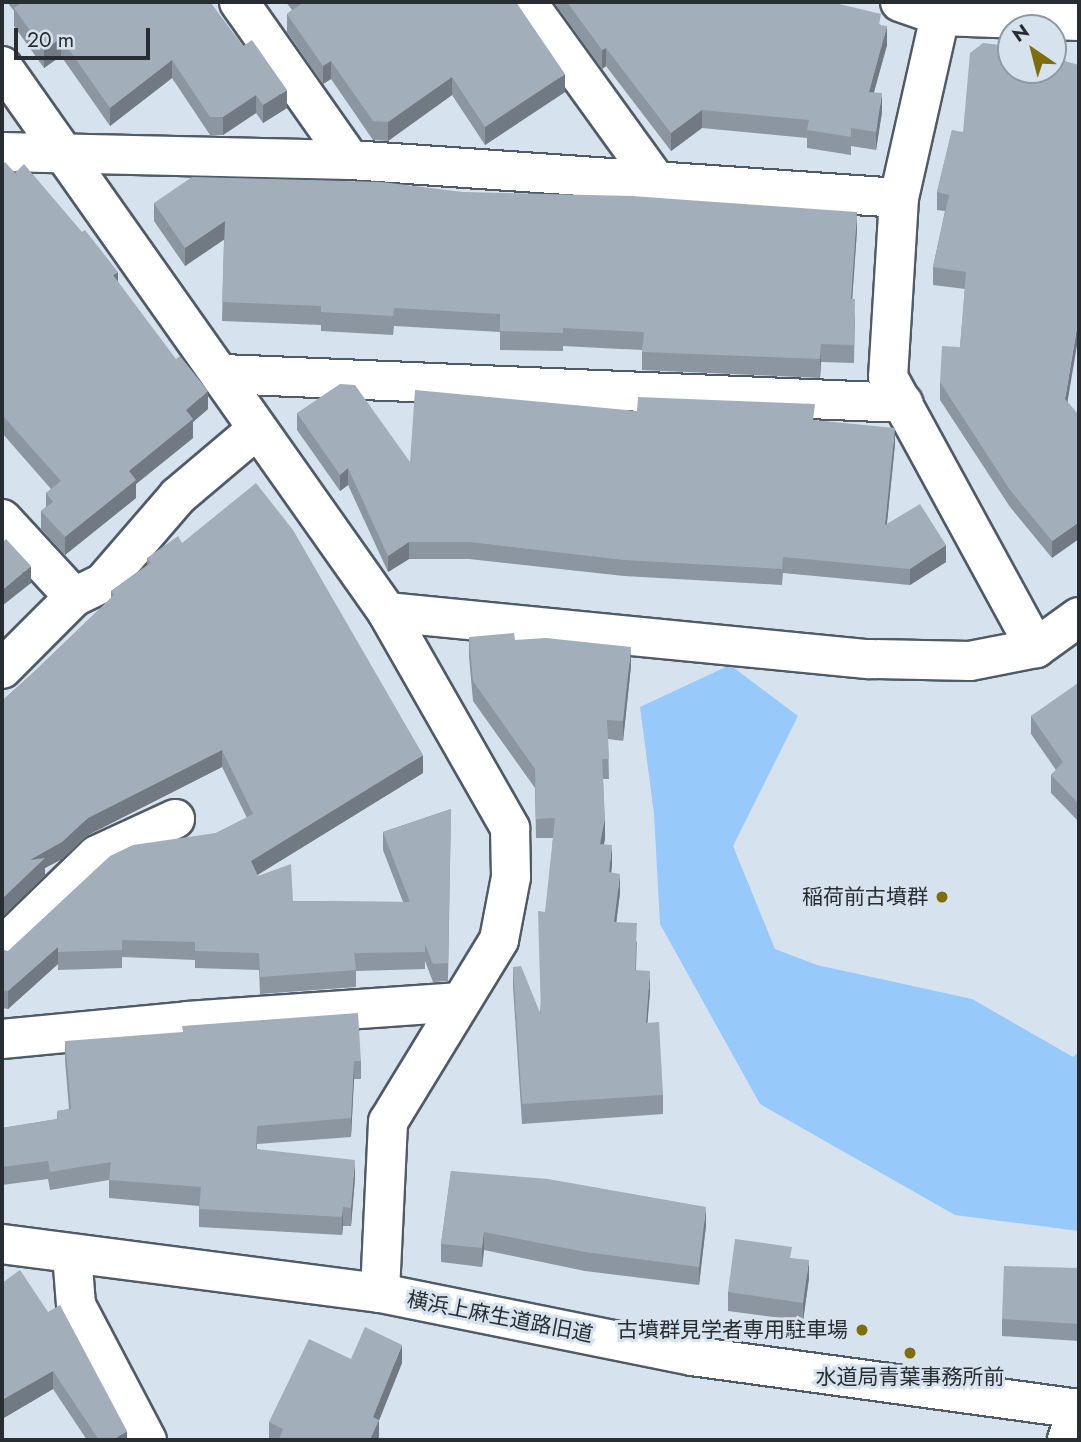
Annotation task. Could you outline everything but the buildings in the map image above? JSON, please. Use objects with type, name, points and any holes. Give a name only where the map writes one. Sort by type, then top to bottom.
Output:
[{"type":"street","points":[[239,2],[350,160]]},
{"type":"street","points":[[527,2],[657,182]]},
{"type":"street","points":[[900,2],[940,16],[1079,21]]},
{"type":"street","points":[[387,612],[870,659],[970,661],[1064,638],[888,377],[899,198],[940,16]]},
{"type":"street","points":[[2,66],[223,374],[255,431],[387,612],[510,828],[512,877],[499,940],[388,1122],[380,1293]]},
{"type":"street","points":[[2,152],[66,156],[350,160],[899,198]]},
{"type":"street","points":[[223,374],[903,403]]},
{"type":"street","points":[[2,669],[74,597],[103,583],[178,496],[255,431]]},
{"type":"street","points":[[2,519],[74,597]]},
{"type":"street","points":[[2,947],[97,855],[175,819]]},
{"type":"street","points":[[2,1039],[188,1021],[459,1002]]},
{"type":"street","name":"横浜上麻生道路旧道","points":[[2,1244],[380,1293],[692,1356],[1075,1419]]},
{"type":"street","points":[[72,1254],[76,1305],[147,1440]]},
{"type":"shaded area","points":[[730,665],[798,716],[733,846],[775,949],[817,965],[972,999],[1073,1057],[1079,1052],[1079,1231],[955,1215],[760,1104],[660,924],[654,814],[640,707]]},
{"type":"place","name":"稲荷前古墳群","points":[[942,897]]},
{"type":"place","name":"古墳群見学者専用駐車場","points":[[862,1330]]},
{"type":"place","name":"水道局青葉事務所前","points":[[910,1353]]}]
